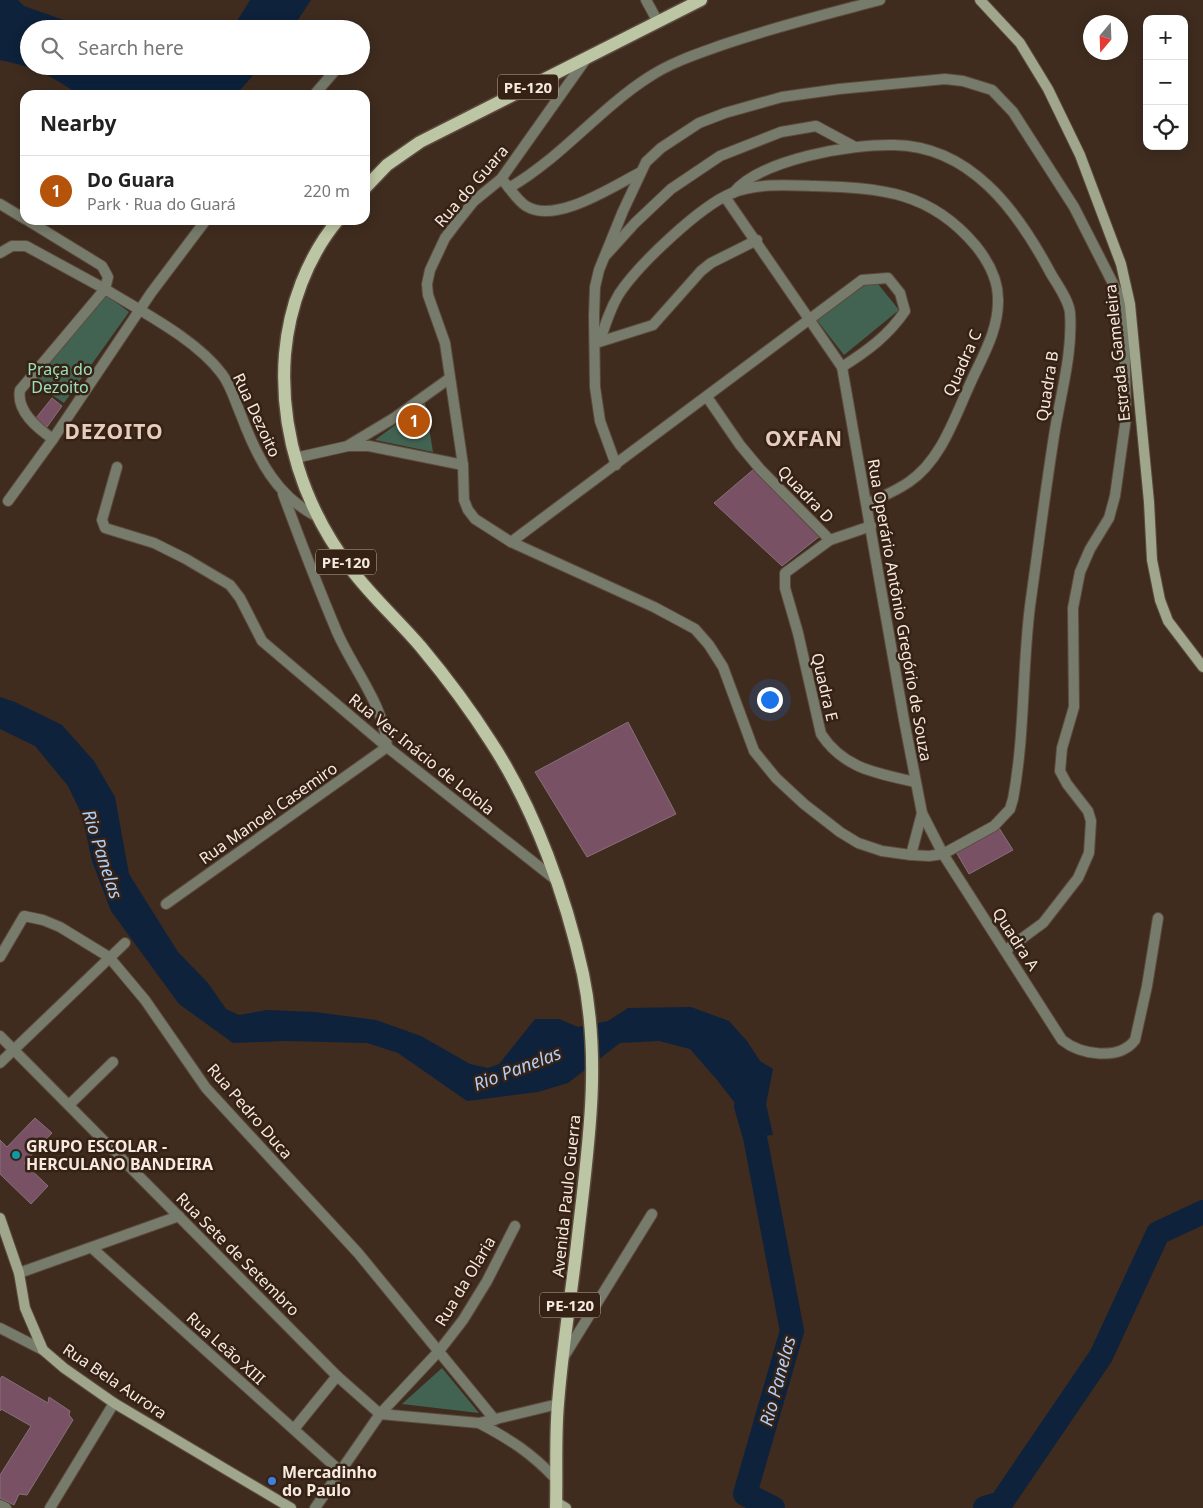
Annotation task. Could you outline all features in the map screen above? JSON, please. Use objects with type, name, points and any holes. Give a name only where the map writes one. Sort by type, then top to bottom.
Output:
[{"type":"main road","name":"PE-120","points":[[370,183],[387,165],[420,142],[701,0]]},
{"type":"main road","name":"PE-120","points":[[335,225],[315,256],[299,290],[287,329],[283,379],[285,415],[295,458],[305,488],[331,540],[352,571],[452,685],[493,744],[536,829],[556,880]]},
{"type":"main road","name":"Avenida Paulo Guerra","points":[[556,880],[570,923],[588,1004],[592,1056],[592,1102],[558,1404],[556,1479],[559,1506]]},
{"type":"street","points":[[646,0],[658,22]]},
{"type":"street","points":[[509,188],[530,175],[608,107],[649,77],[670,65],[758,32],[880,0]]},
{"type":"street","name":"Estrada Gameleira","points":[[980,0],[1020,43],[1052,98],[1080,155],[1103,211],[1121,264],[1128,309],[1149,502],[1152,560],[1160,600],[1168,621],[1203,667]]},
{"type":"street","name":"Rua do Guara","points":[[587,58],[501,179],[474,201],[445,238],[430,270],[427,284],[428,295],[442,335],[463,466],[464,500],[468,510],[476,519],[511,542],[654,607],[695,629],[709,645],[723,667],[754,750],[776,778],[804,804],[852,839],[882,851],[911,856],[943,854]]},
{"type":"street","points":[[318,90],[331,75]]},
{"type":"street","points":[[616,465],[600,421],[595,387],[598,343],[595,287],[602,260],[641,172],[657,151],[700,124],[725,114],[782,97],[839,89],[945,79],[980,85],[1000,96],[1041,154],[1090,234],[1116,292],[1128,309],[1124,322],[1127,392],[1120,458],[1110,513],[1090,549],[1075,592],[1073,608],[1074,707],[1060,761],[1062,777],[1080,799],[1091,821],[1089,853],[1078,878],[1044,923],[1006,950]]},
{"type":"street","points":[[602,260],[635,223],[670,189],[720,156],[781,132],[816,126],[855,147]]},
{"type":"street","name":"Quadra B","points":[[598,343],[611,309],[634,276],[690,220],[729,195],[745,182],[770,169],[830,150],[875,144],[920,147],[941,154],[983,179],[1029,233],[1070,311],[1068,356],[1030,609],[1024,717],[1013,799],[1010,809],[994,826],[943,854]]},
{"type":"street","points":[[501,179],[525,205],[531,208],[550,210],[585,201],[641,172]]},
{"type":"street","name":"Quadra C","points":[[729,195],[766,186],[870,188],[917,201],[942,213],[960,227],[979,250],[994,275],[998,298],[997,318],[991,338],[942,444],[929,465],[909,482],[867,504]]},
{"type":"street","points":[[511,542],[707,397],[808,318],[862,280],[888,278],[900,293],[905,311],[878,342],[842,367],[808,318],[729,195]]},
{"type":"street","points":[[0,204],[20,216]]},
{"type":"street","points":[[36,225],[102,266],[108,277],[105,289],[20,390],[19,403],[25,414],[52,439]]},
{"type":"street","points":[[8,501],[139,311],[202,225]]},
{"type":"street","points":[[598,343],[653,325],[711,262],[757,240]]},
{"type":"street","name":"Rua Dezoito","points":[[0,253],[12,246],[26,246],[105,289],[184,340],[206,357],[222,374],[233,394],[259,458],[281,490],[294,503],[320,518]]},
{"type":"street","name":"Rua Operário Antônio Gregório de Souza","points":[[842,367],[915,782],[922,813],[943,854]]},
{"type":"street","points":[[348,446],[394,418],[450,378]]},
{"type":"street","name":"Quadra D","points":[[707,397],[760,469],[830,540]]},
{"type":"street","points":[[295,458],[348,446],[385,448],[463,466]]},
{"type":"street","name":"Rua Ver. Inácio de Loiola","points":[[117,467],[102,520],[105,528],[154,543],[220,578],[235,590],[262,642],[387,747],[556,880]]},
{"type":"street","points":[[281,490],[338,633],[380,718],[387,747]]},
{"type":"street","points":[[830,540],[871,526]]},
{"type":"street","name":"Quadra E","points":[[830,540],[788,569],[784,577],[785,588],[798,633],[821,734],[830,748],[854,765],[915,782]]},
{"type":"street","name":"Rua Manoel Casemiro","points":[[166,904],[387,747]]},
{"type":"street","points":[[911,856],[922,813]]},
{"type":"street","name":"Quadra A","points":[[943,854],[1062,1040],[1076,1049],[1091,1053],[1112,1052],[1130,1046],[1135,1040],[1158,918]]},
{"type":"street","name":"Rua Pedro Duca","points":[[0,957],[24,916],[43,920],[60,927],[109,957],[145,1000],[206,1088],[358,1253],[495,1420]]},
{"type":"street","points":[[0,1062],[125,943]]},
{"type":"street","name":"Rua Sete de Setembro","points":[[0,1036],[338,1376],[380,1414]]},
{"type":"street","points":[[68,1105],[114,1062]]},
{"type":"street","points":[[563,1358],[652,1214]]},
{"type":"street","points":[[19,1273],[179,1216]]},
{"type":"street","name":"Rua Bela Aurora","points":[[0,1218],[19,1273],[25,1308],[44,1350],[70,1373],[114,1403],[291,1508]]},
{"type":"street","name":"Rua da Olaria","points":[[315,1508],[380,1414],[439,1351],[463,1320],[487,1281],[515,1226]]},
{"type":"street","name":"Rua Leão XIII","points":[[92,1248],[340,1471]]},
{"type":"street","points":[[0,1328],[44,1350]]},
{"type":"street","points":[[294,1429],[338,1376]]},
{"type":"street","points":[[50,1508],[114,1403]]},
{"type":"street","points":[[380,1414],[479,1423],[558,1404]]},
{"type":"street","points":[[479,1423],[514,1441],[556,1479]]},
{"type":"street","points":[[0,1506],[6,1508]]},
{"type":"green space","points":[[874,279],[899,310],[844,355],[816,319]]},
{"type":"green space","name":"Praça do Dezoito","points":[[105,294],[129,312],[64,403],[33,382]]},
{"type":"green space","points":[[425,403],[433,452],[375,440]]},
{"type":"green space","points":[[442,1368],[479,1413],[402,1404]]},
{"type":"water","points":[[0,0],[18,0],[24,6],[64,20],[20,20],[20,65],[0,60]]},
{"type":"water","points":[[250,0],[311,0],[298,20],[238,20]]},
{"type":"water","points":[[45,75],[253,75],[240,90],[71,90]]},
{"type":"water","points":[[0,697],[15,702],[62,725],[94,761],[115,797],[129,874],[178,952],[208,983],[226,1009],[239,1015],[267,1010],[315,1012],[376,1020],[421,1036],[470,1064],[488,1068],[499,1064],[535,1019],[559,1019],[578,1027],[608,1021],[628,1008],[691,1007],[729,1021],[747,1041],[760,1061],[773,1069],[766,1104],[773,1135],[743,1137],[735,1103],[690,1049],[659,1041],[620,1043],[568,1083],[538,1092],[467,1101],[398,1053],[367,1043],[285,1041],[233,1043],[179,1004],[111,911],[92,861],[82,815],[68,786],[35,746],[0,729]]},
{"type":"building","points":[[52,398],[62,406],[47,427],[36,418]]},
{"type":"building","points":[[754,469],[820,536],[782,566],[714,503]]},
{"type":"building","points":[[628,722],[676,814],[587,857],[535,772]]},
{"type":"building","points":[[999,828],[1013,850],[969,874],[956,852]]},
{"type":"building","name":"GRUPO ESCOLAR - HERCULANO BANDEIRA","points":[[35,1118],[52,1133],[24,1163],[48,1186],[31,1204],[0,1174],[0,1140],[7,1147]]},
{"type":"building","points":[[2,1376],[48,1403],[49,1397],[70,1411],[69,1415],[73,1420],[27,1495],[19,1494],[14,1505],[0,1498],[0,1475],[31,1426],[1,1409],[0,1411],[0,1379]]},
{"type":"waterway","name":"Rio Panelas","points":[[746,1106],[755,1137],[792,1331],[745,1494],[773,1508]]},
{"type":"waterway","name":"Rio Panelas","points":[[985,1508],[1001,1503],[1101,1356],[1158,1233],[1203,1212]]},
{"type":"place","name":"Do Guara","points":[[414,421]]},
{"type":"place","name":"GRUPO ESCOLAR - HERCULANO BANDEIRA","points":[[16,1155]]},
{"type":"place","name":"Mercadinho do Paulo","points":[[272,1481]]},
{"type":"district","name":"DEZOITO","points":[[114,431]]},
{"type":"district","name":"OXFAN","points":[[804,438]]}]
